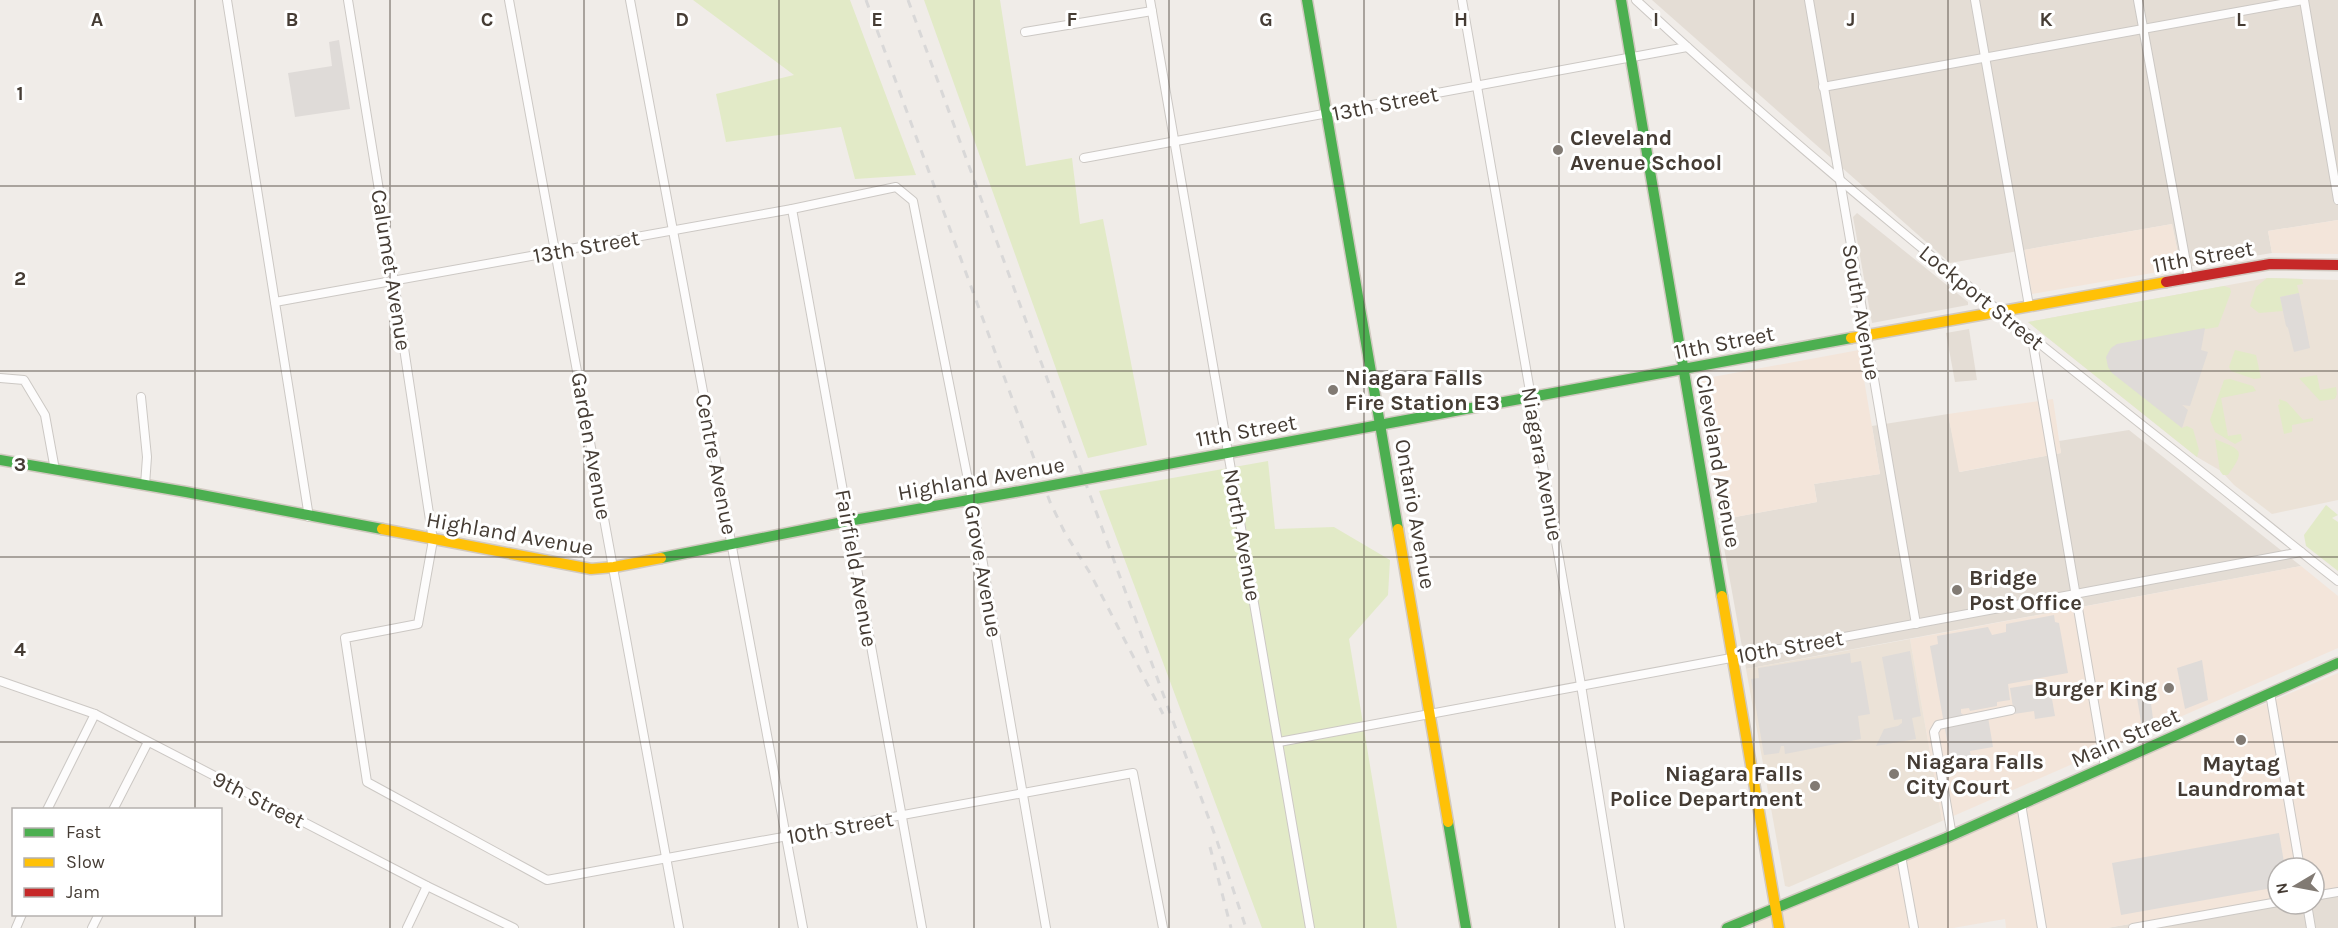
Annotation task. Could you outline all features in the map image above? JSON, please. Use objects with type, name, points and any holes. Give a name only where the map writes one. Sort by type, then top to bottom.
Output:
[{"type":"street","points":[[227,0],[309,517]]},
{"type":"street","name":"Calumet Avenue","points":[[348,0],[433,540],[418,624],[345,638],[367,782],[548,880]]},
{"type":"street","name":"Garden Avenue","points":[[509,0],[679,928]]},
{"type":"street","name":"Centre Avenue","points":[[630,0],[788,836],[803,928]]},
{"type":"street","name":"North Avenue","points":[[1150,0],[1310,928]]},
{"type":"street","name":"Ontario Avenue","points":[[1307,0],[1431,713],[1466,928]]},
{"type":"street","name":"Niagara Avenue","points":[[1462,0],[1581,685],[1620,928]]},
{"type":"street","name":"Cleveland Avenue","points":[[1621,0],[1779,928]]},
{"type":"street","name":"Lockport Street","points":[[1636,0],[1839,180],[1999,312],[2338,581]]},
{"type":"street","name":"South Avenue","points":[[1809,0],[1916,624]]},
{"type":"street","points":[[1975,0],[2029,306]]},
{"type":"street","points":[[2138,0],[2189,279]]},
{"type":"street","points":[[1823,87],[2304,0],[2338,200]]},
{"type":"street","points":[[1025,32],[1152,11]]},
{"type":"street","name":"13th Street","points":[[1084,158],[1687,47]]},
{"type":"street","name":"13th Street","points":[[275,302],[792,209],[896,188]]},
{"type":"street","name":"Grove Avenue","points":[[896,188],[913,201],[972,500],[1046,928]]},
{"type":"street","name":"Fairfield Avenue","points":[[792,209],[922,928]]},
{"type":"street","name":"11th Street","points":[[1119,473],[1865,335],[2270,264],[2338,265]]},
{"type":"street","points":[[2032,338],[2105,767]]},
{"type":"street","points":[[0,378],[24,380],[45,415],[55,470]]},
{"type":"street","points":[[141,397],[147,458],[145,485]]},
{"type":"street","name":"Highland Avenue","points":[[0,460],[591,569],[614,567],[848,521],[1119,473]]},
{"type":"street","name":"10th Street","points":[[1279,741],[2301,552]]},
{"type":"street","name":"Main Street","points":[[1727,928],[1952,836],[2338,663]]},
{"type":"street","name":"9th Street","points":[[0,681],[94,714],[427,886],[514,928]]},
{"type":"street","points":[[2270,693],[2298,856]]},
{"type":"street","points":[[1952,836],[1934,732],[1938,725],[2011,710]]},
{"type":"street","points":[[48,808],[94,714]]},
{"type":"street","points":[[114,808],[148,742]]},
{"type":"street","name":"10th Street","points":[[548,880],[1133,773],[1163,928]]},
{"type":"street","points":[[2020,804],[2043,928]]},
{"type":"street","points":[[1901,856],[1914,928]]},
{"type":"street","points":[[406,928],[427,886]]},
{"type":"street","points":[[2133,928],[2266,905]]},
{"type":"shaded area","points":[[1652,0],[2338,0],[2338,220],[2268,231],[2272,253],[2181,268],[2172,224],[1950,263]]},
{"type":"shaded area","points":[[339,40],[350,109],[295,117],[288,73],[332,66],[329,42]]},
{"type":"shaded area","points":[[1857,213],[1968,302],[1968,305],[1872,323],[1853,217]]},
{"type":"shaded area","points":[[2338,220],[2338,254],[2272,253],[2268,231]]},
{"type":"shaded area","points":[[2172,224],[2181,268],[2032,294],[2024,250]]},
{"type":"shaded area","points":[[2267,278],[2338,280],[2338,500],[2272,514],[2234,485],[2221,471],[2197,457],[2028,322]]},
{"type":"shaded area","points":[[2299,293],[2310,348],[2294,352],[2280,297]]},
{"type":"shaded area","points":[[2205,328],[2201,350],[2208,352],[2190,406],[2182,405],[2188,410],[2182,428],[2112,373],[2108,367],[2106,357],[2111,348],[2117,344]]},
{"type":"shaded area","points":[[1969,329],[1977,380],[1955,382],[1946,333]]},
{"type":"shaded area","points":[[1859,350],[1880,474],[1814,484],[1817,502],[1719,520],[1696,380]]},
{"type":"shaded area","points":[[2053,399],[2061,453],[1959,472],[1948,414]]},
{"type":"shaded area","points":[[1948,414],[1960,472],[2061,453],[2059,441],[2129,430],[2301,566],[1746,669],[1719,520],[1817,502],[1814,484],[1880,474],[1872,426]]},
{"type":"shaded area","points":[[2301,566],[2338,596],[2338,648],[1942,821],[1910,639]]},
{"type":"shaded area","points":[[2054,615],[2055,622],[2059,623],[2068,673],[2008,684],[2010,700],[1997,702],[1997,706],[1970,711],[1969,708],[1961,709],[1961,713],[1965,716],[1987,711],[1993,747],[1970,751],[1972,764],[1952,768],[1930,646],[1938,644],[1937,636],[1988,627],[1992,635],[2006,632],[2006,624]]},
{"type":"shaded area","points":[[1910,639],[1942,821],[1789,887],[1785,886],[1746,669]]},
{"type":"shaded area","points":[[1910,651],[1921,716],[1912,718],[1916,739],[1876,746],[1884,729],[1902,723],[1902,719],[1894,720],[1882,657]]},
{"type":"shaded area","points":[[1850,653],[1851,663],[1861,661],[1870,714],[1858,716],[1861,739],[1785,754],[1784,746],[1781,746],[1779,753],[1764,755],[1751,679],[1759,678],[1758,668]]},
{"type":"shaded area","points":[[2202,660],[2208,700],[2185,709],[2177,668]]},
{"type":"shaded area","points":[[2338,673],[2338,888],[2326,890],[2326,856],[2266,856],[2266,900],[2107,928],[2006,928],[2005,919],[1953,928],[1756,928],[1754,920]]},
{"type":"shaded area","points":[[2049,682],[2055,716],[2035,719],[2034,711],[2014,714],[2010,688]]},
{"type":"shaded area","points":[[2149,689],[2154,726],[2142,728],[2136,692]]},
{"type":"shaded area","points":[[2279,833],[2283,856],[2266,856],[2266,889],[2121,915],[2112,863]]},
{"type":"shaded area","points":[[2338,888],[2338,928],[2107,928],[2266,900],[2266,916],[2326,916],[2326,890]]},
{"type":"green space","points":[[693,0],[850,0],[916,175],[855,179],[841,127],[726,142],[716,94],[794,75]]},
{"type":"green space","points":[[924,0],[1000,0],[1026,166],[1072,158],[1080,224],[1103,219],[1147,445],[1088,458]]},
{"type":"green space","points":[[2267,278],[2302,279],[2303,284],[2297,285],[2299,293],[2280,297],[2283,311],[2259,313],[2250,306],[2256,287]]},
{"type":"green space","points":[[2224,286],[2230,288],[2231,292],[2218,327],[2117,344],[2182,428],[2187,426],[2193,429],[2199,450],[2197,457],[2028,322]]},
{"type":"green space","points":[[2235,350],[2256,355],[2261,378],[2254,379],[2231,371],[2229,367]]},
{"type":"green space","points":[[2317,375],[2320,390],[2336,387],[2335,399],[2320,401],[2299,378]]},
{"type":"green space","points":[[2230,379],[2253,386],[2256,391],[2221,398],[2228,436],[2241,434],[2242,440],[2235,444],[2215,432],[2210,420],[2224,380]]},
{"type":"green space","points":[[2279,399],[2287,402],[2303,420],[2313,418],[2313,421],[2292,425],[2292,432],[2284,434],[2278,405],[2280,404]]},
{"type":"green space","points":[[2215,439],[2238,452],[2239,456],[2228,475],[2223,475],[2220,471]]},
{"type":"green space","points":[[1268,461],[1275,529],[1334,527],[1390,560],[1388,595],[1349,639],[1397,928],[1262,928],[1099,491]]},
{"type":"green space","points":[[2326,505],[2338,515],[2332,518],[2338,522],[2338,571],[2306,546],[2304,535]]},
{"type":"railway","points":[[866,0],[1050,502],[1065,533],[1090,573],[1163,714]]},
{"type":"railway","points":[[908,0],[1216,838],[1246,928]]},
{"type":"railway","points":[[1210,847],[1231,928]]},
{"type":"traffic: fast","points":[[1307,0],[1398,529]]},
{"type":"traffic: fast","points":[[1621,0],[1722,596]]},
{"type":"traffic: fast","points":[[1119,473],[1851,338]]},
{"type":"traffic: fast","points":[[0,460],[382,529]]},
{"type":"traffic: fast","points":[[1015,492],[1119,473]]},
{"type":"traffic: fast","points":[[661,558],[848,521],[1015,492]]},
{"type":"traffic: fast","points":[[1727,928],[1946,838],[2338,663]]},
{"type":"traffic: fast","points":[[1448,822],[1466,928]]},
{"type":"traffic: slow","points":[[1851,338],[2166,282]]},
{"type":"traffic: slow","points":[[382,529],[591,569],[661,558]]},
{"type":"traffic: slow","points":[[1398,529],[1448,822]]},
{"type":"traffic: slow","points":[[1722,596],[1779,928]]},
{"type":"traffic: jam","points":[[2166,282],[2270,264],[2338,265]]},
{"type":"place","name":"Cleveland Avenue School","points":[[1558,150]]},
{"type":"place","name":"Niagara Falls Fire Station E3","points":[[1333,390]]},
{"type":"place","name":"Bridge Post Office","points":[[1957,590]]},
{"type":"place","name":"Burger King","points":[[2169,688]]},
{"type":"place","name":"Maytag Laundromat","points":[[2241,740]]},
{"type":"place","name":"Niagara Falls City Court","points":[[1894,774]]},
{"type":"place","name":"Niagara Falls Police Department","points":[[1815,786]]}]
